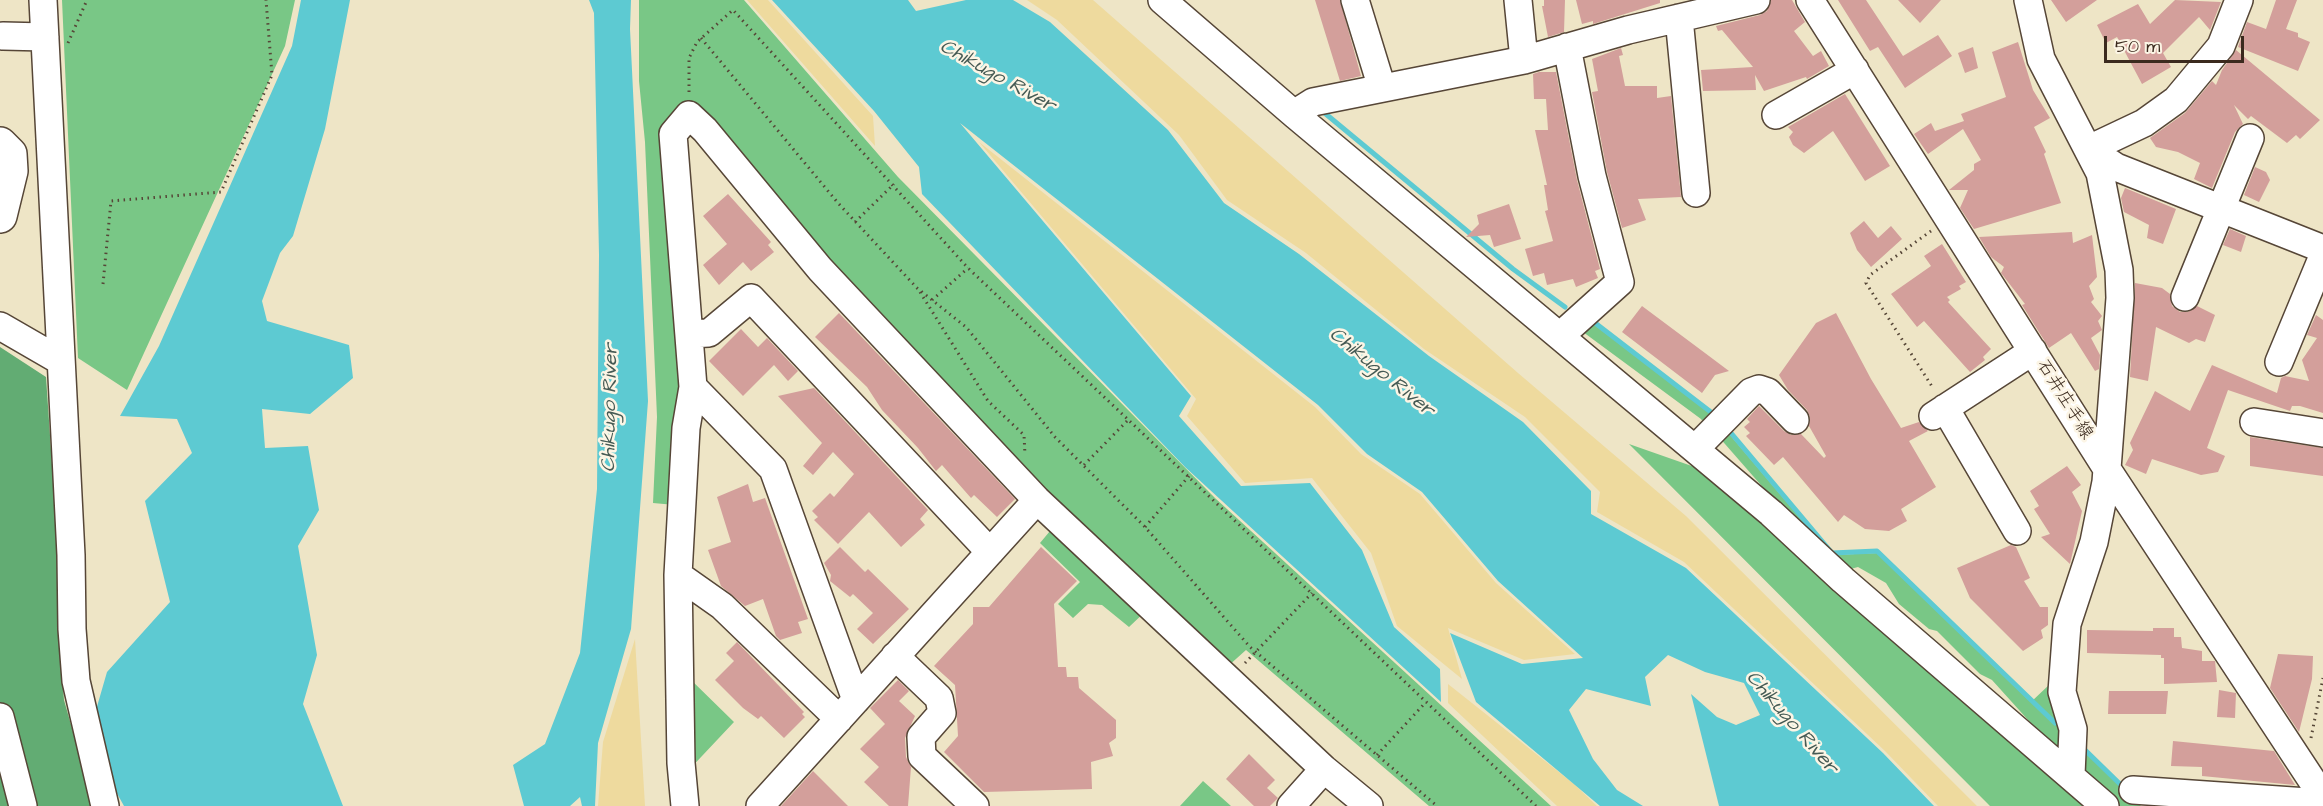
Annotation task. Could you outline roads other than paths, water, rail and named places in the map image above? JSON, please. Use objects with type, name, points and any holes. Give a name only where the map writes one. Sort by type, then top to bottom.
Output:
[{"type":"highway","points":[[0,144],[10,154],[11,171],[0,216]]},
{"type":"street","points":[[43,0],[56,41],[59,360],[76,681],[105,806]]},
{"type":"street","points":[[1162,0],[1294,114],[1695,449],[1817,543],[2105,806]]},
{"type":"street","points":[[1354,0],[1382,88]]},
{"type":"street","points":[[1518,0],[1524,60]]},
{"type":"street","points":[[1294,114],[1313,102],[1524,60],[1679,18],[1756,0]]},
{"type":"street","name":"石井庄手線","points":[[1810,0],[2107,469],[2323,796]]},
{"type":"street","points":[[2028,0],[2041,59],[2072,123],[2089,148],[2100,173],[2119,270],[2120,298],[2107,469],[2094,542],[2067,624],[2062,692],[2073,729],[2071,775]]},
{"type":"street","points":[[2089,148],[2144,123],[2176,100],[2221,46],[2239,0]]},
{"type":"street","points":[[1679,18],[1696,193]]},
{"type":"street","points":[[3,36],[56,41]]},
{"type":"street","points":[[1560,336],[1620,282],[1592,176],[1567,47]]},
{"type":"street","points":[[1776,115],[1855,70]]},
{"type":"street","points":[[685,806],[681,763],[678,575],[686,428],[693,387],[673,134],[689,115],[705,130],[820,269],[1032,495],[1324,769],[1369,806]]},
{"type":"street","points":[[2185,297],[2250,138]]},
{"type":"street","points":[[2089,148],[2116,167],[2323,249]]},
{"type":"street","points":[[2279,362],[2323,256]]},
{"type":"street","points":[[689,334],[709,333],[750,298],[990,552]]},
{"type":"street","points":[[0,326],[59,360]]},
{"type":"street","points":[[2017,531],[1939,412],[2033,351]]},
{"type":"street","points":[[693,387],[773,469],[848,709]]},
{"type":"street","points":[[1695,449],[1751,392],[1759,389],[1768,392],[1795,420]]},
{"type":"street","points":[[2254,422],[2323,433]]},
{"type":"street","points":[[760,806],[990,552],[1032,495]]},
{"type":"street","points":[[678,575],[722,606],[848,709]]},
{"type":"street","points":[[896,656],[939,698],[942,713],[921,737],[922,756],[975,806]]},
{"type":"street","points":[[0,717],[23,806]]},
{"type":"street","points":[[1304,801],[1324,769]]},
{"type":"street","points":[[2133,790],[2323,803]]},
{"type":"water","points":[[301,0],[350,0],[325,129],[293,236],[280,253],[262,301],[267,321],[349,345],[353,378],[310,414],[262,409],[265,448],[308,446],[319,510],[298,546],[317,655],[303,704],[343,806],[124,806],[114,788],[96,710],[107,672],[170,602],[145,501],[192,453],[177,419],[120,416],[159,346],[292,46]]},
{"type":"water","name":"Chikugo River","points":[[589,0],[631,0],[630,29],[648,401],[631,629],[598,743],[595,806],[582,806],[580,797],[570,806],[524,806],[513,765],[545,744],[580,653],[597,489],[599,255],[594,13]]},
{"type":"water","name":"Chikugo River","points":[[772,0],[908,0],[916,11],[966,0],[1013,0],[1050,22],[1168,130],[1224,203],[1299,254],[1429,356],[1523,422],[1591,491],[1591,514],[1686,568],[1883,753],[1934,806],[1719,806],[1691,694],[1717,717],[1736,725],[1760,715],[1744,683],[1705,672],[1668,655],[1645,677],[1651,706],[1586,689],[1569,710],[1593,759],[1617,790],[1643,806],[1600,806],[1476,702],[1450,633],[1522,664],[1583,658],[1498,581],[1422,492],[1367,454],[1318,405],[960,123],[1191,396],[1179,416],[1241,486],[1310,483],[1362,550],[1394,627],[1440,669],[1441,702],[1185,467],[922,194],[919,167],[874,111]]},
{"type":"waterway","points":[[1321,110],[1513,269],[1565,307]]},
{"type":"waterway","points":[[1590,319],[1716,416]]},
{"type":"waterway","points":[[1726,427],[1832,553],[1877,551],[2055,723]]},
{"type":"waterway","points":[[2082,747],[2124,788]]}]
